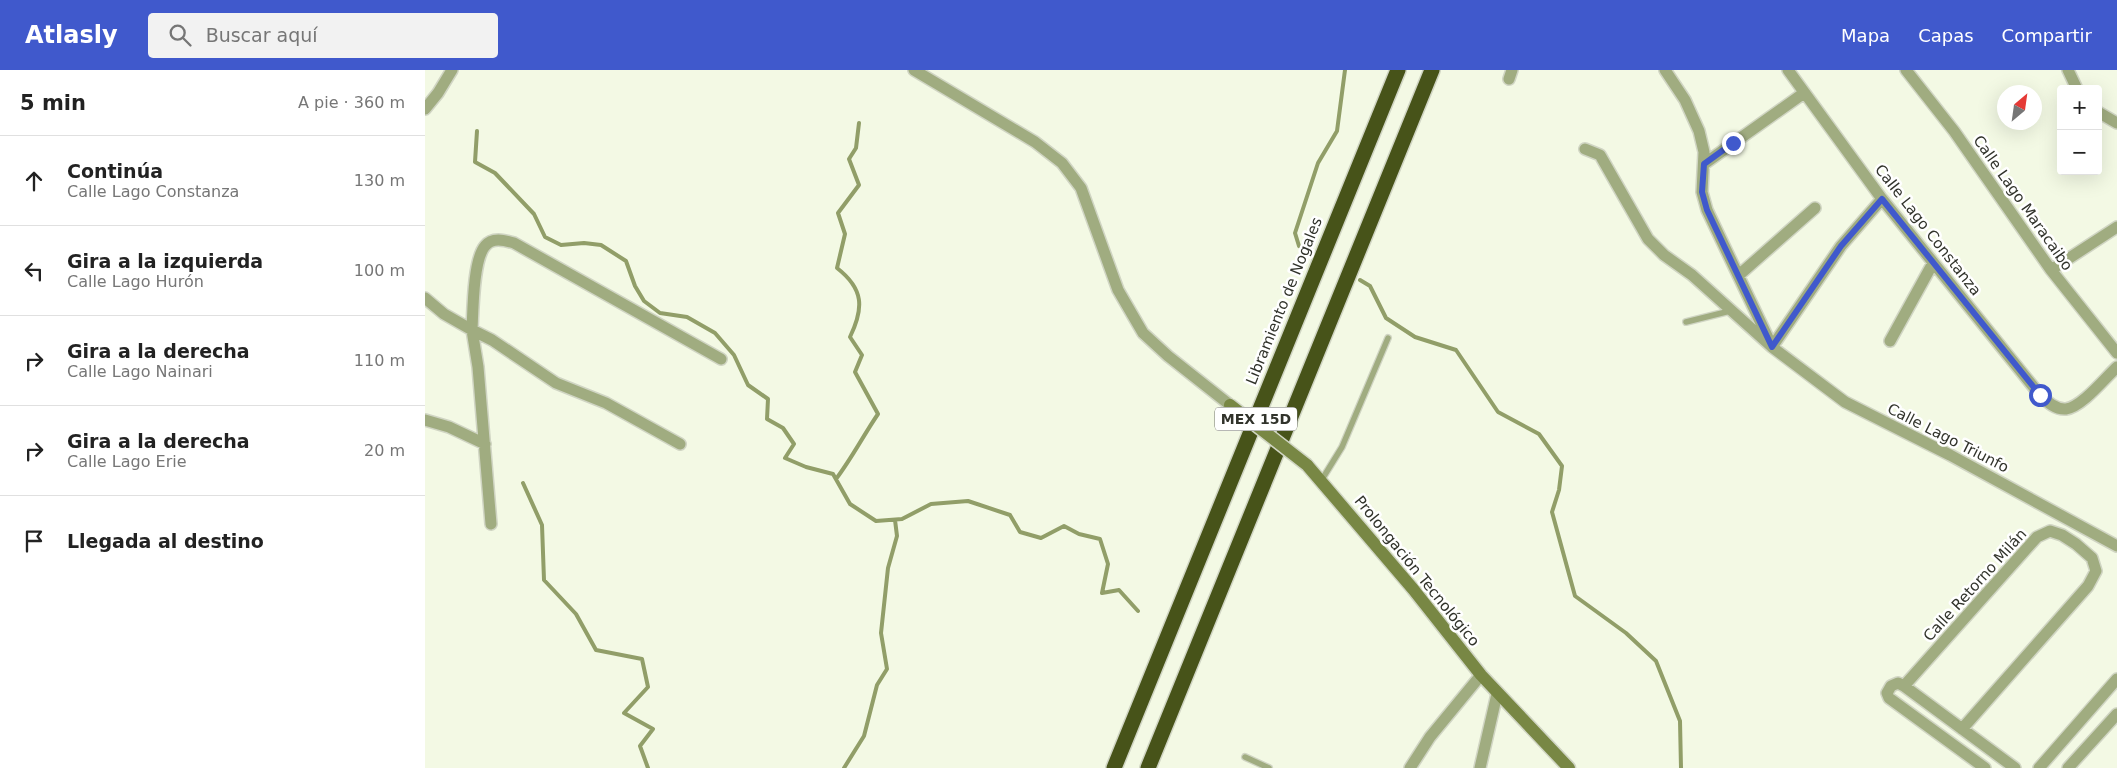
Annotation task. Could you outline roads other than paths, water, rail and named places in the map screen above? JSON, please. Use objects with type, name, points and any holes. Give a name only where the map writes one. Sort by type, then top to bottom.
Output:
[{"type":"highway","name":"Libramiento de Nogales","points":[[1114,768],[1398,70]]},
{"type":"highway","name":"MEX 15D","points":[[1148,768],[1432,70]]},
{"type":"street","points":[[425,108],[438,93],[451,70]]},
{"type":"street","points":[[914,70],[1035,142],[1062,163],[1081,188],[1118,290],[1143,333],[1168,356],[1230,405]]},
{"type":"street","points":[[1665,70],[1685,100],[1699,131],[1704,152],[1702,192],[1707,210],[1772,347]]},
{"type":"street","name":"Calle Lago Constanza","points":[[1788,70],[1882,199],[2049,404],[2065,410],[2075,406],[2117,367]]},
{"type":"street","name":"Calle Lago Maracaibo","points":[[1906,70],[1954,131],[2051,270],[2117,353]]},
{"type":"street","points":[[2068,70],[2075,85]]},
{"type":"street","points":[[1704,164],[1804,93]]},
{"type":"street","points":[[2102,114],[2117,123]]},
{"type":"street","name":"Calle Lago Triunfo","points":[[1585,149],[1600,155],[1648,239],[1664,255],[1732,310],[1772,347],[1845,402],[1950,455],[2117,546]]},
{"type":"street","points":[[1772,347],[1841,246],[1882,199]]},
{"type":"street","points":[[1739,275],[1815,208]]},
{"type":"street","points":[[2051,270],[2117,227]]},
{"type":"street","points":[[491,524],[478,368],[472,330],[473,299],[480,256],[485,245],[494,240],[503,239],[514,242],[721,359]]},
{"type":"street","points":[[1891,341],[1933,263]]},
{"type":"street","points":[[425,298],[456,323],[492,340],[556,383],[606,403],[680,444]]},
{"type":"street","name":"Prolongación Tecnológico","points":[[1230,405],[1307,465],[1413,589],[1497,694],[1569,768]]},
{"type":"street","points":[[425,420],[449,427],[485,444]]},
{"type":"street","name":"Calle Retorno Milán","points":[[1904,686],[2037,537],[2050,531],[2062,535],[2076,544],[2092,558],[2096,571],[2087,586],[1962,729]]},
{"type":"street","points":[[1409,768],[1430,737],[1481,675]]},
{"type":"street","points":[[2039,768],[2117,679]]},
{"type":"street","points":[[1985,768],[1887,696],[1888,690],[1894,683],[1904,686],[2015,768]]},
{"type":"street","points":[[1480,768],[1497,694]]},
{"type":"street","points":[[2068,768],[2117,714]]},
{"type":"lane","points":[[1686,322],[1732,310]]},
{"type":"lane","points":[[1321,481],[1342,447],[1388,338]]},
{"type":"lane","points":[[1245,757],[1269,768]]},
{"type":"waterway","points":[[1309,252],[1299,246],[1295,233],[1318,163],[1337,131],[1345,70]]},
{"type":"waterway","points":[[836,479],[878,414],[855,372],[862,355],[850,337],[858,317],[859,300],[857,291],[846,276],[837,268],[845,234],[838,213],[859,185],[849,159],[856,148],[859,123]]},
{"type":"waterway","points":[[477,131],[475,162],[495,173],[534,214],[545,237],[561,245],[584,243],[601,245],[626,261],[635,286],[644,301],[660,313],[687,317],[715,333],[734,355],[748,385],[768,399],[767,419],[783,428],[794,444],[785,458],[806,467],[833,474],[850,504],[876,521],[902,519],[931,504],[968,501],[1010,515],[1020,532],[1041,538],[1064,526],[1079,534],[1100,539],[1108,564],[1102,593],[1119,590],[1138,611]]},
{"type":"waterway","points":[[1360,280],[1370,286],[1386,318],[1415,337],[1456,350],[1498,412],[1539,434],[1562,466],[1559,490],[1552,512],[1575,596],[1626,633],[1656,661],[1680,721],[1681,768]]},
{"type":"waterway","points":[[523,483],[542,525],[544,580],[576,614],[596,650],[642,659],[648,687],[624,713],[653,729],[640,746],[648,768]]},
{"type":"waterway","points":[[844,768],[864,736],[877,685],[887,669],[881,633],[888,568],[897,536],[895,520]]}]
